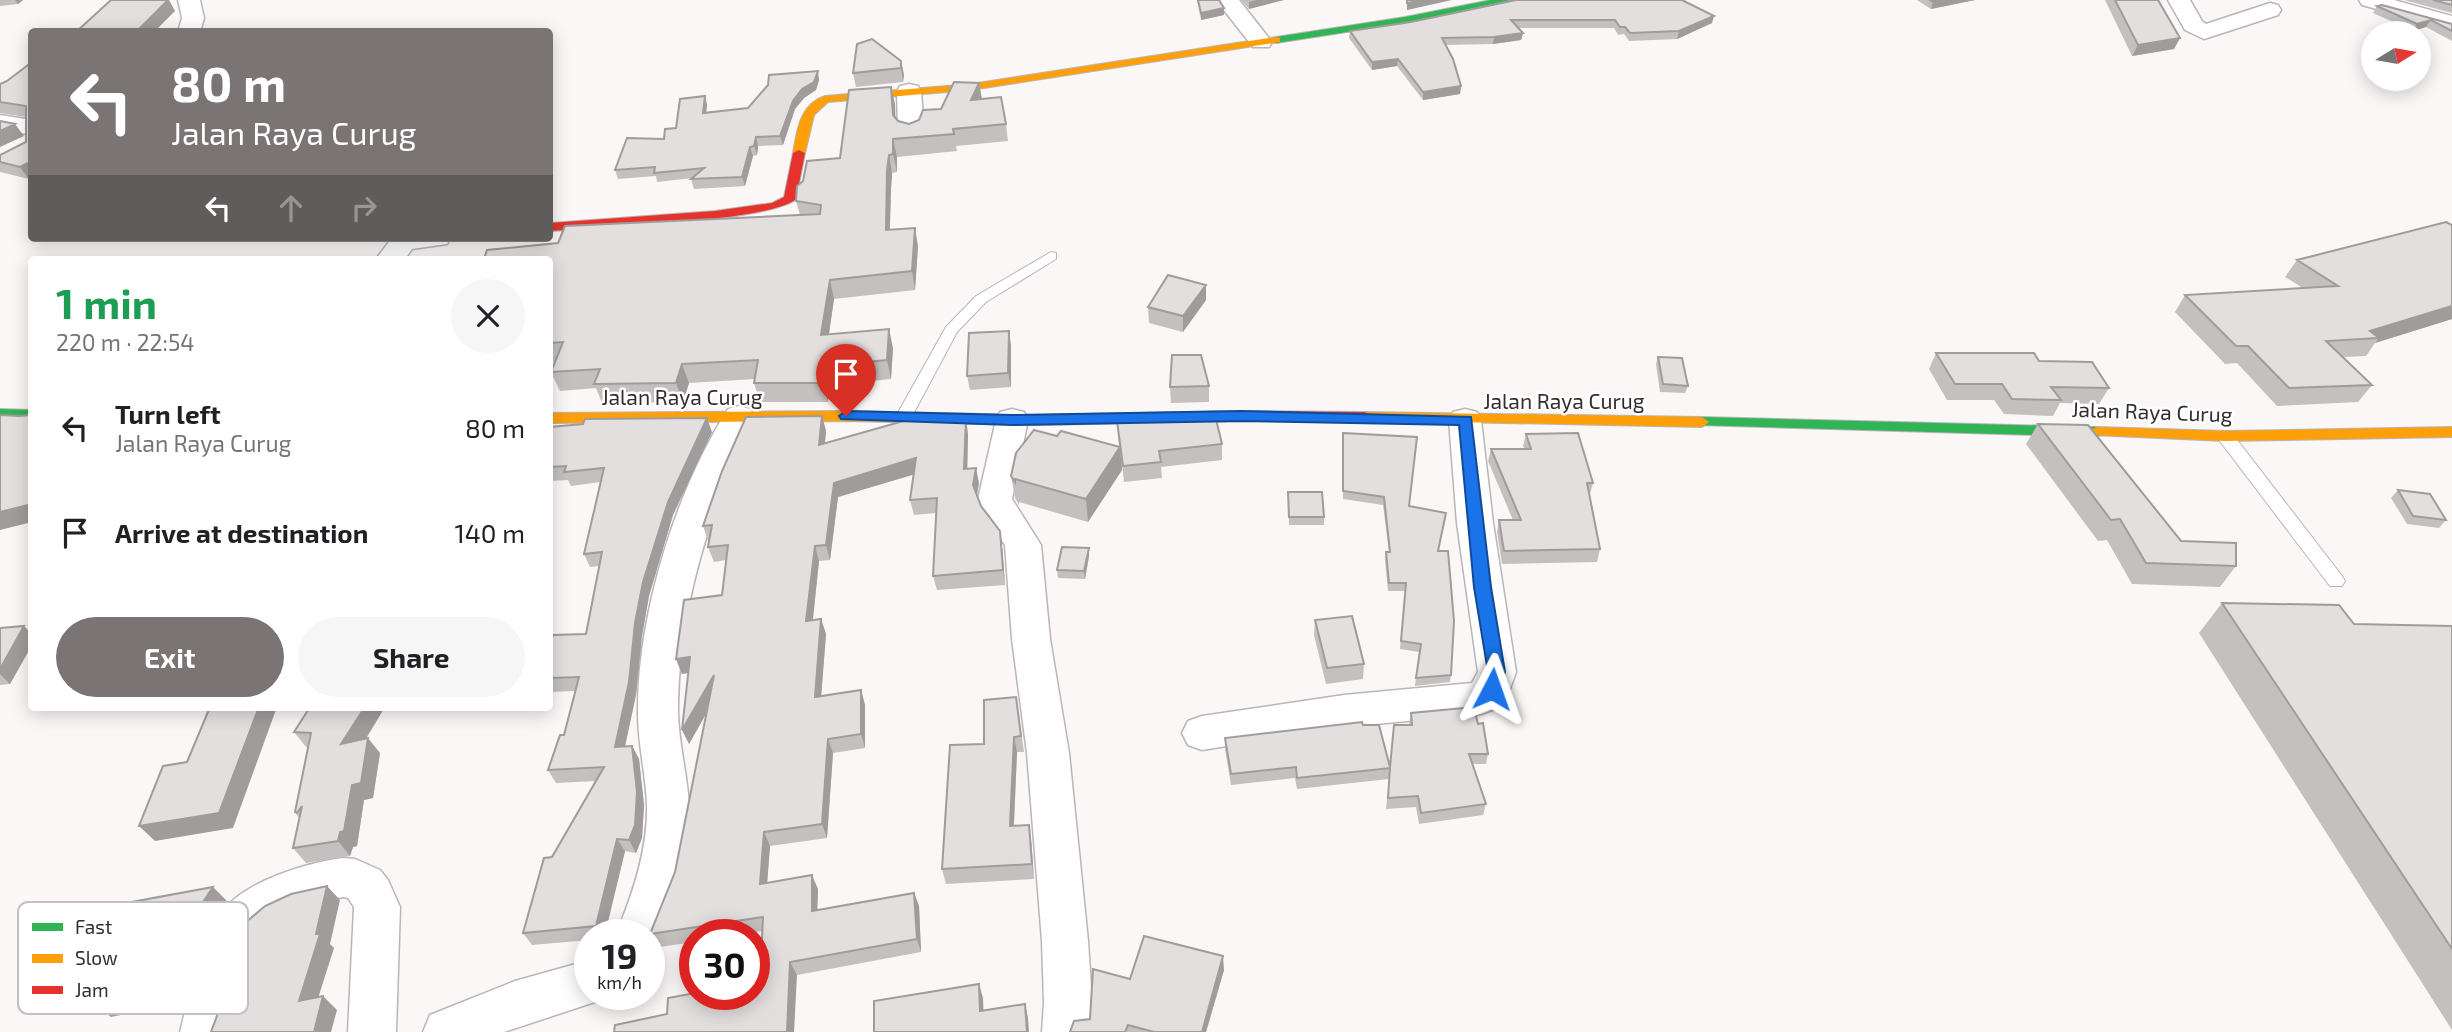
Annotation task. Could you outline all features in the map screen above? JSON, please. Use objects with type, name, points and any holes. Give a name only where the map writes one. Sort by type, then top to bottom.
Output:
[{"type":"street","points":[[189,0],[193,18],[190,28]]},
{"type":"street","points":[[1227,0],[1261,42]]},
{"type":"street","points":[[553,227],[744,213],[780,206],[790,199],[804,124],[814,104],[838,97],[971,86],[1424,17],[1506,0]]},
{"type":"street","points":[[2179,0],[2193,25],[2204,32],[2270,10]]},
{"type":"street","points":[[2371,0],[2452,23]]},
{"type":"street","points":[[909,91],[911,131]]},
{"type":"street","points":[[0,122],[28,140]]},
{"type":"street","points":[[392,256],[403,242]]},
{"type":"street","points":[[0,414],[28,415]]},
{"type":"street","name":"Jalan Raya Curug","points":[[553,418],[1012,420],[1242,416],[1826,423],[2225,436],[2452,432]]},
{"type":"street","points":[[644,919],[668,838],[668,804],[661,761],[657,702],[666,632],[681,567],[703,497],[739,417]]},
{"type":"street","points":[[1012,420],[995,499],[998,510],[1013,527],[1023,545],[1031,639],[1048,753],[1065,941],[1068,1003],[1066,1032]]},
{"type":"street","points":[[1202,733],[1344,710],[1481,698],[1492,689],[1497,672],[1483,587],[1465,420]]},
{"type":"street","points":[[248,916],[267,901],[336,879],[354,878],[371,889],[377,907],[372,1032]]},
{"type":"street","points":[[447,1032],[514,1004],[574,987]]},
{"type":"street","points":[[204,1032],[209,1014]]},
{"type":"lane","points":[[903,418],[951,330],[981,299],[1051,256]]},
{"type":"lane","points":[[2225,436],[2336,581]]},
{"type":"building","points":[[111,0],[168,0],[140,28],[80,28]]},
{"type":"building","points":[[1198,0],[1219,0],[1224,8],[1201,13]]},
{"type":"building","points":[[1516,0],[1682,0],[1714,16],[1679,31],[1630,33],[1615,20],[1511,20],[1523,33],[1494,37],[1442,38],[1453,59],[1461,86],[1423,92],[1398,59],[1372,62],[1350,31],[1411,22]]},
{"type":"building","points":[[2115,0],[2158,0],[2180,38],[2138,45]]},
{"type":"building","points":[[2433,0],[2452,0],[2452,5]]},
{"type":"building","points":[[2382,5],[2452,24],[2452,31],[2431,20],[2410,21],[2377,6]]},
{"type":"building","points":[[872,39],[901,61],[901,68],[853,73],[857,44]]},
{"type":"building","points":[[28,65],[28,163],[20,167],[0,162],[0,155],[26,142],[26,106],[0,102],[0,84]]},
{"type":"building","points":[[818,71],[814,82],[802,89],[793,101],[780,136],[756,137],[754,146],[750,147],[742,177],[691,179],[704,168],[654,173],[655,167],[615,170],[627,138],[664,139],[665,129],[676,128],[680,99],[705,96],[703,113],[748,108],[768,85],[769,75]]},
{"type":"building","points":[[954,82],[979,83],[971,100],[1001,97],[1006,124],[953,129],[954,134],[893,139],[893,154],[889,155],[887,171],[886,230],[915,228],[912,271],[830,280],[821,335],[889,329],[887,360],[824,366],[823,383],[754,383],[758,360],[682,364],[676,383],[594,384],[600,369],[553,372],[563,342],[553,343],[553,256],[485,256],[487,250],[558,243],[565,226],[820,214],[821,205],[796,201],[797,186],[803,181],[807,161],[840,158],[849,90],[891,87],[893,115],[898,121],[909,124],[919,120],[923,110],[941,109]]},
{"type":"building","points":[[0,121],[15,124],[0,131]]},
{"type":"building","points":[[2446,222],[2452,225],[2452,306],[2370,331],[2379,338],[2326,341],[2372,385],[2289,388],[2248,346],[2236,346],[2185,295],[2338,286],[2297,260]]},
{"type":"building","points":[[1168,275],[1206,285],[1183,316],[1148,307]]},
{"type":"building","points":[[1009,331],[1008,373],[967,376],[969,333]]},
{"type":"building","points":[[1936,353],[2034,353],[2039,361],[2092,362],[2109,388],[2051,387],[2061,400],[2012,399],[2002,384],[1955,384]]},
{"type":"building","points":[[1172,355],[1201,355],[1209,386],[1170,387]]},
{"type":"building","points":[[1658,357],[1682,358],[1688,386],[1663,384]]},
{"type":"building","points":[[0,415],[28,415],[28,505],[0,512]]},
{"type":"building","points":[[1215,415],[1222,444],[1159,451],[1161,462],[1123,466],[1117,421]]},
{"type":"building","points":[[822,416],[819,445],[907,420],[966,419],[964,469],[976,468],[973,485],[981,506],[1000,531],[1003,570],[933,576],[937,498],[910,500],[916,458],[834,483],[826,545],[815,546],[806,621],[821,619],[815,697],[861,690],[861,734],[828,739],[822,824],[764,832],[760,884],[812,875],[812,911],[914,893],[917,939],[790,962],[787,1032],[614,1032],[615,1025],[667,1014],[668,998],[679,996],[679,1010],[770,1010],[770,919],[679,919],[679,930],[665,932],[665,919],[656,919],[675,872],[714,675],[682,730],[690,657],[676,659],[684,600],[722,595],[728,545],[708,547],[712,525],[703,526],[722,471],[746,417]]},
{"type":"building","points":[[707,418],[668,502],[643,582],[635,623],[629,682],[615,747],[632,746],[637,792],[635,825],[629,840],[617,839],[598,919],[574,919],[574,928],[523,933],[544,858],[552,857],[604,767],[548,770],[560,735],[564,735],[579,677],[553,678],[553,635],[586,634],[602,552],[584,554],[604,468],[564,472],[566,466],[553,467],[553,427],[583,424],[585,419]]},
{"type":"building","points":[[2038,424],[2088,425],[2181,541],[2236,543],[2236,566],[2146,563],[2120,519],[2111,520]]},
{"type":"building","points":[[1034,430],[1057,436],[1061,431],[1120,447],[1086,499],[1015,479],[1015,482],[1011,476],[1016,453]]},
{"type":"building","points":[[1343,433],[1417,437],[1409,506],[1446,513],[1438,551],[1448,551],[1454,621],[1451,675],[1416,678],[1421,644],[1401,641],[1406,583],[1389,583],[1386,552],[1390,552],[1384,497],[1343,491]]},
{"type":"building","points":[[1578,433],[1593,483],[1587,483],[1600,549],[1504,551],[1499,520],[1521,520],[1491,449],[1531,449],[1526,434]]},
{"type":"building","points":[[2398,490],[2430,494],[2446,520],[2413,516]]},
{"type":"building","points":[[1288,492],[1322,492],[1324,517],[1289,517]]},
{"type":"building","points":[[1062,547],[1089,548],[1084,571],[1057,570]]},
{"type":"building","points":[[2222,603],[2339,605],[2354,624],[2452,626],[2452,949]]},
{"type":"building","points":[[1352,616],[1364,664],[1327,668],[1315,620]]},
{"type":"building","points":[[24,626],[0,669],[0,628]]},
{"type":"building","points":[[1016,697],[1021,736],[1014,737],[1010,826],[1029,825],[1032,864],[942,869],[950,745],[984,744],[984,700]]},
{"type":"building","points":[[1474,707],[1478,724],[1483,723],[1488,754],[1469,754],[1486,804],[1421,813],[1418,796],[1388,798],[1390,768],[1297,778],[1296,767],[1231,774],[1225,738],[1362,722],[1363,725],[1379,725],[1390,767],[1394,725],[1412,725],[1411,713]]},
{"type":"building","points":[[208,711],[257,711],[219,813],[139,826],[163,766],[187,762]]},
{"type":"building","points":[[307,711],[362,711],[341,744],[368,738],[361,783],[352,785],[344,831],[340,832],[338,841],[293,848],[302,806],[295,812],[311,733],[294,732]]},
{"type":"building","points":[[327,886],[316,934],[320,934],[299,1001],[323,996],[314,1032],[211,1032],[218,1014],[248,1014],[248,920],[265,906],[291,894]]},
{"type":"building","points":[[213,887],[203,902],[132,902]]},
{"type":"building","points":[[1144,936],[1223,956],[1202,1032],[1154,1032],[1128,1025],[1125,1032],[1070,1032],[1074,1021],[1090,1019],[1093,969],[1130,979]]},
{"type":"building","points":[[979,984],[980,1011],[1025,1004],[1027,1032],[874,1032],[874,1001]]},
{"type":"traffic: fast","points":[[1276,40],[1405,20],[1506,0]]},
{"type":"traffic: fast","points":[[0,414],[28,415]]},
{"type":"traffic: fast","points":[[1702,422],[2097,432]]},
{"type":"traffic: slow","points":[[799,153],[808,115],[825,99],[971,87],[1276,40]]},
{"type":"traffic: slow","points":[[553,418],[846,416],[1035,420]]},
{"type":"traffic: slow","points":[[1365,417],[1702,422]]},
{"type":"traffic: slow","points":[[2097,432],[2225,436],[2452,432]]},
{"type":"traffic: jam","points":[[553,227],[715,215],[775,206],[790,199],[799,153]]},
{"type":"traffic: jam","points":[[1035,420],[1242,416],[1365,417]]},
{"type":"route","points":[[846,416],[1012,420],[1242,416],[1465,420],[1486,616],[1497,672],[1492,689]]}]
